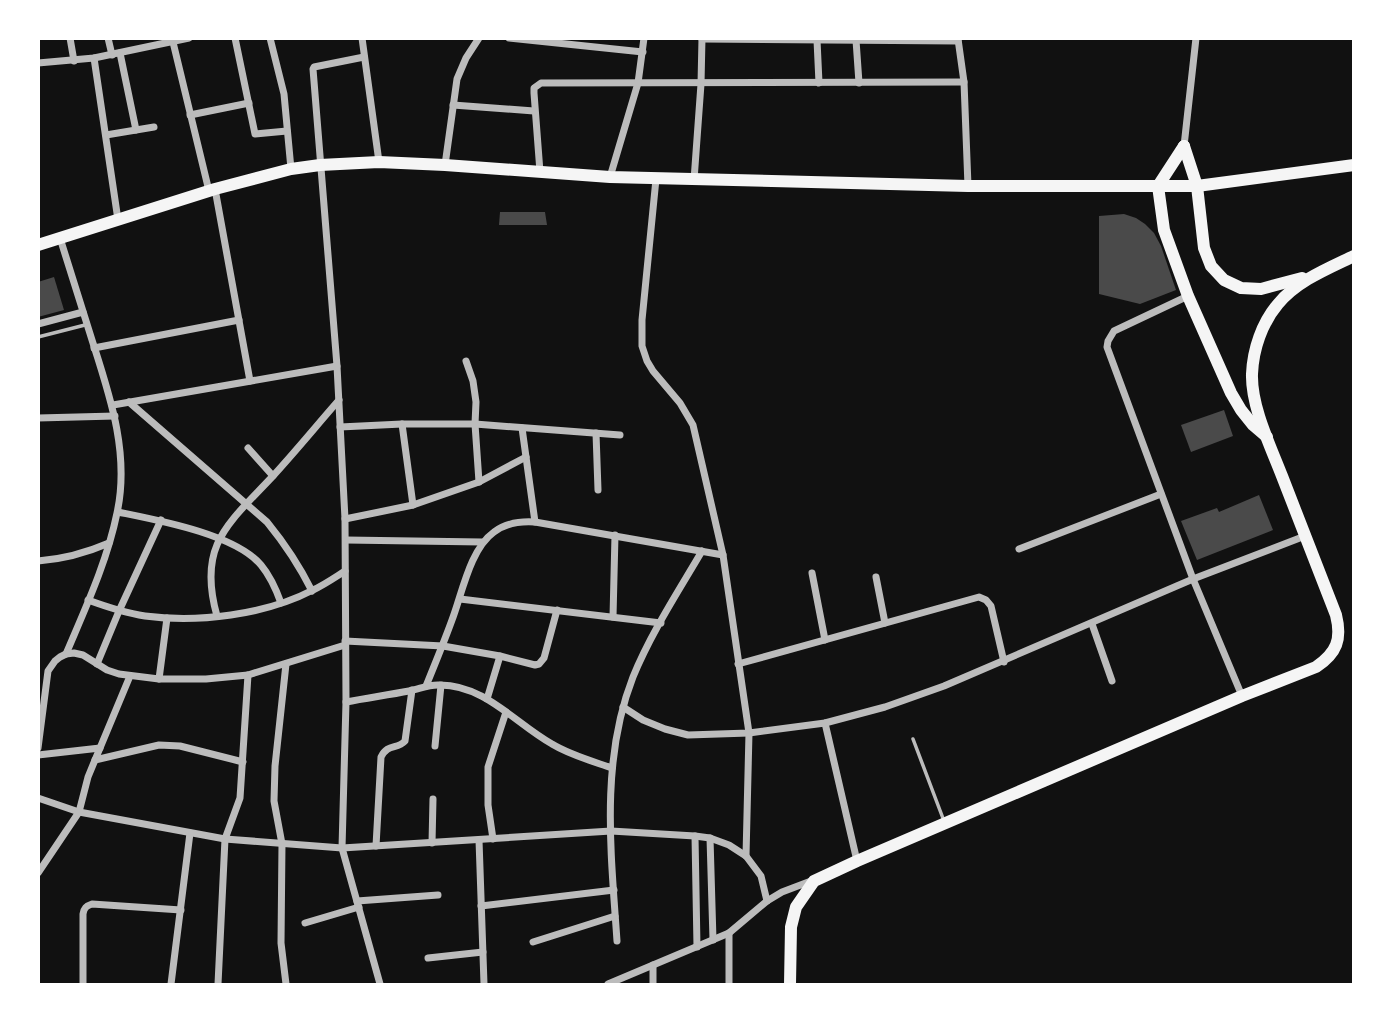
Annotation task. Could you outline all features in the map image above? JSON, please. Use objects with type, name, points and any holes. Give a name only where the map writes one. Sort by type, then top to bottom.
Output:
[{"type":"main road","points":[[1184,146],[1196,186],[1204,248],[1211,266],[1224,279],[1241,288],[1261,289],[1316,274]]},
{"type":"main road","points":[[1184,146],[1158,186],[1164,230],[1188,296],[1236,402],[1253,425],[1267,437]]},
{"type":"main road","points":[[38,245],[212,190],[320,164],[445,164],[656,179],[968,186],[1196,186],[1353,165]]},
{"type":"main road","points":[[790,985],[793,916],[801,898],[814,881],[1242,696],[1316,667],[1334,651],[1339,627],[1267,437],[1255,400],[1252,375],[1255,350],[1264,326],[1277,305],[1295,288],[1316,274],[1353,256]]},
{"type":"street","points":[[71,38],[74,61]]},
{"type":"street","points":[[108,38],[116,54],[136,130]]},
{"type":"street","points":[[38,63],[94,58],[189,38]]},
{"type":"street","points":[[234,38],[255,135],[287,131]]},
{"type":"street","points":[[270,38],[284,94],[291,169]]},
{"type":"street","points":[[362,38],[379,162]]},
{"type":"street","points":[[445,164],[461,67],[479,38]]},
{"type":"street","points":[[509,38],[643,52]]},
{"type":"street","points":[[610,177],[638,83],[644,38]]},
{"type":"street","points":[[1184,146],[1196,38]]},
{"type":"street","points":[[694,180],[702,39],[958,40],[964,82],[968,186]]},
{"type":"street","points":[[172,40],[212,190],[250,382]]},
{"type":"street","points":[[817,40],[819,83]]},
{"type":"street","points":[[856,40],[859,83]]},
{"type":"street","points":[[364,57],[313,68],[337,366],[346,540],[342,848],[380,985]]},
{"type":"street","points":[[94,58],[118,220]]},
{"type":"street","points":[[540,172],[534,88],[541,83],[964,82]]},
{"type":"street","points":[[190,115],[248,103]]},
{"type":"street","points":[[453,105],[534,111]]},
{"type":"street","points":[[106,135],[154,127]]},
{"type":"street","points":[[656,179],[642,320],[642,346],[653,371],[666,384],[693,425],[723,555],[749,733],[746,856]]},
{"type":"street","points":[[38,748],[42,688],[51,666],[66,654],[88,600],[118,512],[121,484],[113,405],[60,238]]},
{"type":"street","points":[[1188,296],[1114,331],[1108,341],[1108,354],[1193,579],[1242,696]]},
{"type":"street","points":[[38,324],[83,312]]},
{"type":"street","points":[[94,348],[239,320]]},
{"type":"street","points":[[466,361],[476,402],[479,482]]},
{"type":"street","points":[[113,405],[337,366]]},
{"type":"street","points":[[217,616],[211,595],[210,576],[212,557],[220,539],[237,514],[339,400]]},
{"type":"street","points":[[129,402],[267,522],[285,543],[312,591]]},
{"type":"street","points":[[38,418],[115,416]]},
{"type":"street","points":[[402,424],[413,505]]},
{"type":"street","points":[[340,427],[475,424],[620,435]]},
{"type":"street","points":[[523,428],[535,522]]},
{"type":"street","points":[[596,433],[598,490]]},
{"type":"street","points":[[248,448],[273,476]]},
{"type":"street","points":[[345,519],[413,505],[479,482],[526,457]]},
{"type":"street","points":[[1019,549],[1161,494]]},
{"type":"street","points":[[118,512],[161,520],[241,548],[259,562],[273,582],[281,603]]},
{"type":"street","points":[[97,664],[161,520]]},
{"type":"street","points":[[426,686],[482,542],[506,525],[535,522],[723,555]]},
{"type":"street","points":[[612,617],[615,535]]},
{"type":"street","points":[[623,708],[643,720],[688,736],[749,733],[825,723],[915,697],[973,675],[1193,579],[1305,536]]},
{"type":"street","points":[[346,540],[482,542]]},
{"type":"street","points":[[38,561],[86,553],[109,543]]},
{"type":"street","points":[[617,941],[610,802],[616,738],[637,668],[702,551]]},
{"type":"street","points":[[88,600],[143,616],[217,616],[249,612],[281,603],[312,591],[345,571]]},
{"type":"street","points":[[812,573],[825,640]]},
{"type":"street","points":[[876,577],[885,623]]},
{"type":"street","points":[[738,664],[979,597],[991,606],[1004,662]]},
{"type":"street","points":[[460,598],[661,623]]},
{"type":"street","points":[[66,654],[83,655],[119,674],[159,679],[206,679],[248,675],[345,643],[443,646],[535,665],[542,662],[557,610]]},
{"type":"street","points":[[159,679],[167,618]]},
{"type":"street","points":[[1092,624],[1112,681]]},
{"type":"street","points":[[487,699],[500,656]]},
{"type":"street","points":[[286,664],[274,801],[282,844],[281,943],[286,985]]},
{"type":"street","points":[[218,985],[225,839],[240,797],[248,675]]},
{"type":"street","points":[[38,873],[79,812],[94,760],[130,676]]},
{"type":"street","points":[[435,746],[441,685]]},
{"type":"street","points":[[345,702],[426,686],[465,688],[487,699],[529,731],[555,746],[612,768]]},
{"type":"street","points":[[376,846],[382,757],[392,746],[402,744],[405,740],[412,690]]},
{"type":"street","points":[[493,839],[488,805],[488,767],[506,712]]},
{"type":"street","points":[[825,723],[857,861]]},
{"type":"street","points":[[94,760],[159,745],[180,746],[243,762]]},
{"type":"street","points":[[38,755],[100,748]]},
{"type":"street","points":[[38,798],[79,812],[225,839],[342,848],[611,831],[710,838],[729,845],[746,856],[761,876],[767,901]]},
{"type":"street","points":[[432,843],[433,799]]},
{"type":"street","points":[[171,985],[190,833]]},
{"type":"street","points":[[695,836],[697,947]]},
{"type":"street","points":[[710,838],[713,940]]},
{"type":"street","points":[[479,840],[484,985]]},
{"type":"street","points":[[608,985],[729,933],[767,901],[814,881]]},
{"type":"street","points":[[481,906],[614,890]]},
{"type":"street","points":[[305,923],[358,904],[438,895]]},
{"type":"street","points":[[83,985],[83,914],[87,905],[181,910]]},
{"type":"street","points":[[533,942],[615,916]]},
{"type":"street","points":[[729,933],[729,985]]},
{"type":"street","points":[[428,958],[483,952]]},
{"type":"street","points":[[653,965],[653,985]]},
{"type":"lane","points":[[38,337],[87,324]]},
{"type":"lane","points":[[913,739],[945,823]]},
{"type":"building","points":[[500,212],[545,212],[547,225],[499,225]]},
{"type":"building","points":[[1124,214],[1136,218],[1154,233],[1176,290],[1140,304],[1099,294],[1099,216]]},
{"type":"building","points":[[54,277],[64,310],[38,317],[38,282]]},
{"type":"building","points":[[1224,410],[1233,436],[1191,452],[1181,425]]},
{"type":"building","points":[[1259,495],[1273,530],[1197,560],[1181,521],[1217,508],[1219,512]]}]
